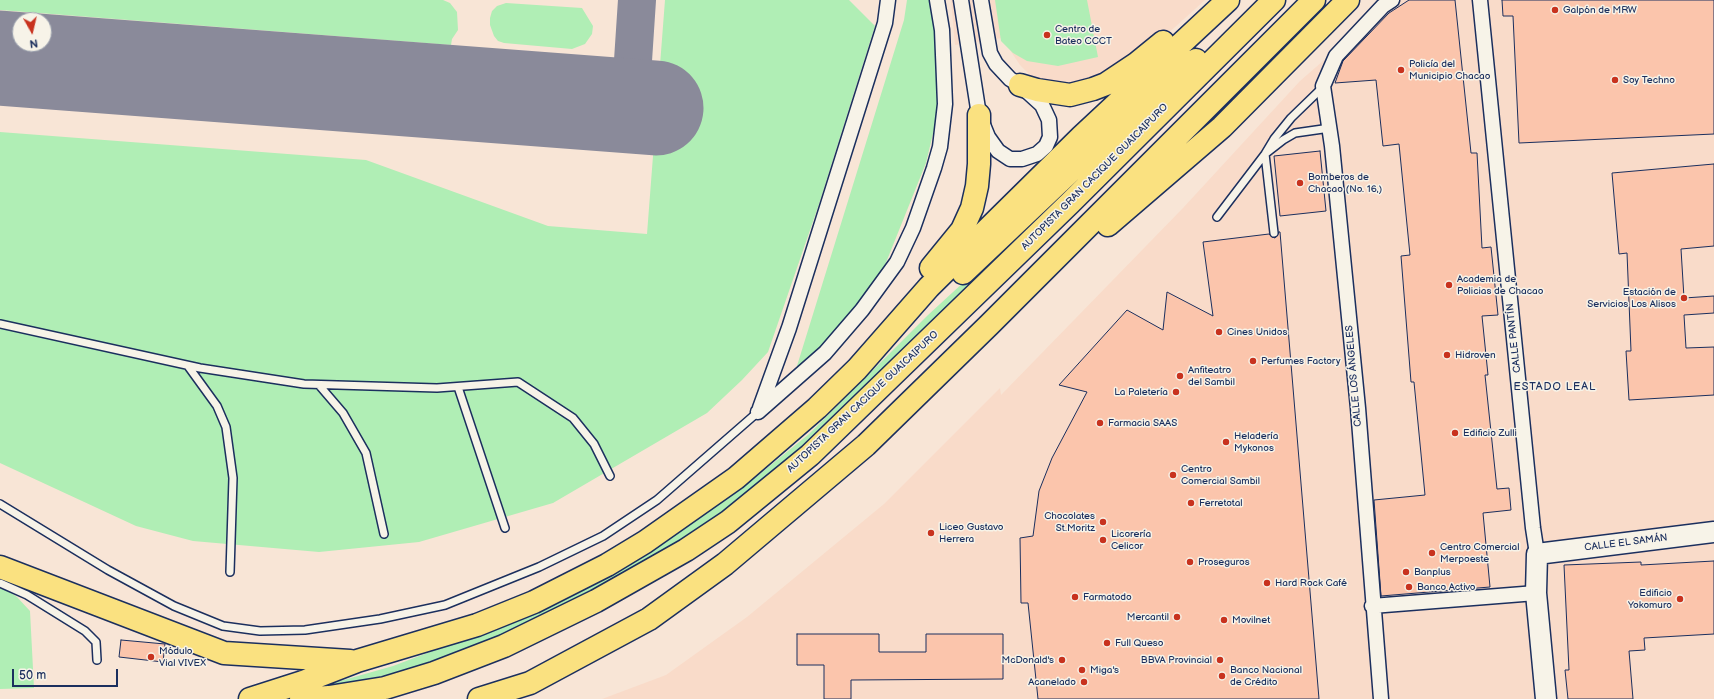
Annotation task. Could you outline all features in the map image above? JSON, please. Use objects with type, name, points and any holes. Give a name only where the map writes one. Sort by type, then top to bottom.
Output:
[{"type":"highway","points":[[250,699],[303,682],[357,661],[477,625],[534,602],[607,565],[646,542],[736,478],[817,408],[857,369],[929,287],[1020,197],[1228,0]]},
{"type":"highway","name":"AUTOPISTA GRAN CACIQUE GUAICAIPURO","points":[[301,699],[328,697],[385,688],[434,673],[504,646],[596,601],[686,550],[728,522],[810,455],[1064,209],[1274,0]]},
{"type":"highway","points":[[510,699],[530,683],[649,619],[725,564],[866,445],[989,325],[1314,0]]},
{"type":"highway","points":[[989,325],[1222,127],[1348,0]]},
{"type":"highway","points":[[1020,85],[1037,90],[1070,95],[1094,89],[1106,84],[1136,64],[1179,29],[1201,24]]},
{"type":"highway","points":[[902,319],[936,298],[1074,168],[1190,63],[1232,41]]},
{"type":"highway","points":[[902,319],[903,301],[962,230],[972,208],[977,186],[979,164],[979,115]]},
{"type":"highway","points":[[0,566],[224,653],[357,661]]},
{"type":"highway","points":[[479,699],[530,683]]},
{"type":"main road","name":"CALLE EL SAMÁN","points":[[1538,554],[1714,532]]},
{"type":"main road","name":"CALLE PANTÍN","points":[[1538,554],[1536,593],[1546,699]]},
{"type":"street","points":[[758,412],[789,328],[885,23],[888,0]]},
{"type":"street","points":[[758,412],[825,353],[862,310],[897,262],[913,228],[940,147],[945,104],[942,30],[937,0]]},
{"type":"street","points":[[961,0],[979,115],[988,137],[998,151],[1010,158],[1022,159],[1037,154],[1046,146],[1050,137],[1049,120],[1042,106],[1020,85],[1003,72],[990,53],[981,0]]},
{"type":"street","points":[[1323,86],[1336,56],[1383,6],[1392,0]]},
{"type":"street","name":"CALLE PANTÍN","points":[[1480,0],[1533,528],[1538,554]]},
{"type":"street","name":"CALLE LOS ÁNGELES","points":[[1323,86],[1330,128],[1357,400],[1372,606],[1381,699]]},
{"type":"street","points":[[1372,606],[1536,593]]},
{"type":"lane","points":[[1217,217],[1265,154],[1274,139],[1291,118],[1323,86]]},
{"type":"lane","points":[[1265,154],[1295,133],[1330,128]]},
{"type":"lane","points":[[1265,154],[1274,233]]},
{"type":"lane","points":[[0,324],[188,366],[304,384],[437,388],[518,382],[573,418],[594,444],[610,476]]},
{"type":"lane","points":[[188,366],[216,406],[226,427],[234,478],[230,572]]},
{"type":"lane","points":[[319,385],[344,413],[366,453],[384,534]]},
{"type":"lane","points":[[458,387],[505,528]]},
{"type":"lane","points":[[0,504],[108,570],[174,606],[223,626],[260,631],[305,630],[380,619],[445,604],[532,570],[603,536],[657,500],[758,412]]},
{"type":"lane","points":[[0,583],[27,595],[92,636],[96,642],[97,660]]},
{"type":"shaded area","points":[[951,0],[1205,0],[1144,55],[1106,81],[1056,86],[1031,76],[1020,65],[1002,38],[955,45]]},
{"type":"shaded area","points":[[1393,0],[1714,0],[1714,699],[602,699],[666,675],[747,617],[884,504],[1000,388],[1001,395],[1183,208],[1300,81]]},
{"type":"green space","points":[[0,0],[443,0],[450,3],[457,12],[458,30],[452,39],[451,45],[52,14],[52,12],[0,10]]},
{"type":"green space","points":[[665,0],[849,0],[875,26],[819,204],[768,352],[742,380],[707,413],[553,503],[419,542],[319,552],[193,541],[136,526],[0,463],[0,132],[366,160],[548,226],[647,234]]},
{"type":"green space","points":[[907,0],[934,0],[940,104],[926,163],[881,275],[863,304],[792,382],[904,20]]},
{"type":"green space","name":"Centro de Bateo CCCT","points":[[995,0],[1087,0],[1098,57],[1058,66],[1027,61],[1013,53],[1001,41]]},
{"type":"green space","points":[[506,3],[582,8],[593,26],[592,34],[585,44],[572,49],[504,43],[498,41],[494,36],[490,25],[490,18],[492,11],[497,6]]},
{"type":"green space","points":[[1162,100],[795,457],[702,527],[630,573],[482,646],[397,673],[305,691],[393,666],[493,628],[580,588],[667,540],[740,490],[809,434],[928,315]]},
{"type":"green space","points":[[0,585],[17,597],[30,611],[34,688],[0,689]]},
{"type":"building","points":[[1409,0],[1455,0],[1471,153],[1477,153],[1482,248],[1491,247],[1498,315],[1482,316],[1488,375],[1485,375],[1497,489],[1509,488],[1511,510],[1483,513],[1490,587],[1381,596],[1374,500],[1425,495],[1414,382],[1411,382],[1401,256],[1410,255],[1399,144],[1383,146],[1376,80],[1335,83],[1343,61],[1389,13]]},
{"type":"building","name":"Soy Techno","points":[[1502,0],[1714,0],[1714,134],[1519,143],[1513,16],[1503,16]]},
{"type":"building","name":"Bomberos de Chacao (No. 16,)","points":[[1320,151],[1326,211],[1280,216],[1274,156]]},
{"type":"building","points":[[1714,164],[1714,246],[1681,249],[1684,298],[1714,296],[1714,313],[1684,315],[1686,348],[1714,347],[1714,395],[1629,400],[1626,351],[1631,351],[1627,253],[1619,254],[1612,173]]},
{"type":"building","name":"Centro Comercial Sambil","points":[[1279,232],[1319,699],[1038,699],[1028,603],[1021,603],[1020,538],[1033,536],[1039,491],[1052,458],[1087,392],[1059,385],[1127,310],[1163,330],[1167,292],[1213,316],[1203,242],[1269,234],[1275,238]]},
{"type":"building","points":[[1714,561],[1714,634],[1644,638],[1645,650],[1629,651],[1633,699],[1568,699],[1565,670],[1569,670],[1564,565],[1641,562],[1641,565]]},
{"type":"building","points":[[797,634],[879,634],[879,652],[926,652],[926,634],[1003,634],[1003,679],[851,680],[851,699],[824,699],[824,665],[797,665]]},
{"type":"building","points":[[121,640],[165,644],[163,662],[119,657]]},
{"type":"taxiway","points":[[630,106],[637,0]]},
{"type":"runway","points":[[0,58],[656,108]]},
{"type":"place","name":"Galpón de MRW","points":[[1555,10]]},
{"type":"place","name":"Centro de Bateo CCCT","points":[[1047,35]]},
{"type":"place","name":"Policía del Municipio Chacao","points":[[1401,70]]},
{"type":"place","name":"Soy Techno","points":[[1615,80]]},
{"type":"place","name":"Bomberos de Chacao (No. 16,)","points":[[1300,183]]},
{"type":"place","name":"Academia de Policias de Chacao","points":[[1449,285]]},
{"type":"place","name":"Estación de Servicios Los Alisos","points":[[1684,298]]},
{"type":"place","name":"Cines Unidos","points":[[1219,332]]},
{"type":"place","name":"Hidroven","points":[[1447,355]]},
{"type":"place","name":"Perfumes Factory","points":[[1253,361]]},
{"type":"place","name":"Anfiteatro del Sambil","points":[[1180,376]]},
{"type":"place","name":"La Paletería","points":[[1176,392]]},
{"type":"place","name":"Farmacia SAAS","points":[[1100,423]]},
{"type":"place","name":"Edificio Zulli","points":[[1455,433]]},
{"type":"place","name":"Heladería Mykonos","points":[[1226,442]]},
{"type":"place","name":"Centro Comercial Sambil","points":[[1173,475]]},
{"type":"place","name":"Ferretotal","points":[[1191,503]]},
{"type":"place","name":"Chocolates St.Moritz","points":[[1103,522]]},
{"type":"place","name":"Liceo Gustavo Herrera","points":[[931,533]]},
{"type":"place","name":"Licorería Celicor","points":[[1103,540]]},
{"type":"place","name":"Centro Comercial Merpoeste","points":[[1432,553]]},
{"type":"place","name":"Proseguros","points":[[1190,562]]},
{"type":"place","name":"Banplus","points":[[1406,572]]},
{"type":"place","name":"Hard Rock Café","points":[[1267,583]]},
{"type":"place","name":"Banco Activo","points":[[1409,587]]},
{"type":"place","name":"Farmatodo","points":[[1075,597]]},
{"type":"place","name":"Edificio Yokomuro","points":[[1680,599]]},
{"type":"place","name":"Mercantil","points":[[1177,617]]},
{"type":"place","name":"Movilnet","points":[[1224,620]]},
{"type":"place","name":"Full Queso","points":[[1107,643]]},
{"type":"place","name":"Módulo Vial VIVEX","points":[[151,657]]},
{"type":"place","name":"McDonald's","points":[[1062,660]]},
{"type":"place","name":"BBVA Provincial","points":[[1220,660]]},
{"type":"place","name":"Miga's","points":[[1082,670]]},
{"type":"place","name":"Banco Nacional de Crédito","points":[[1222,676]]},
{"type":"place","name":"Acanelado","points":[[1084,682]]},
{"type":"district","name":"ESTADO LEAL","points":[[1555,387]]}]
